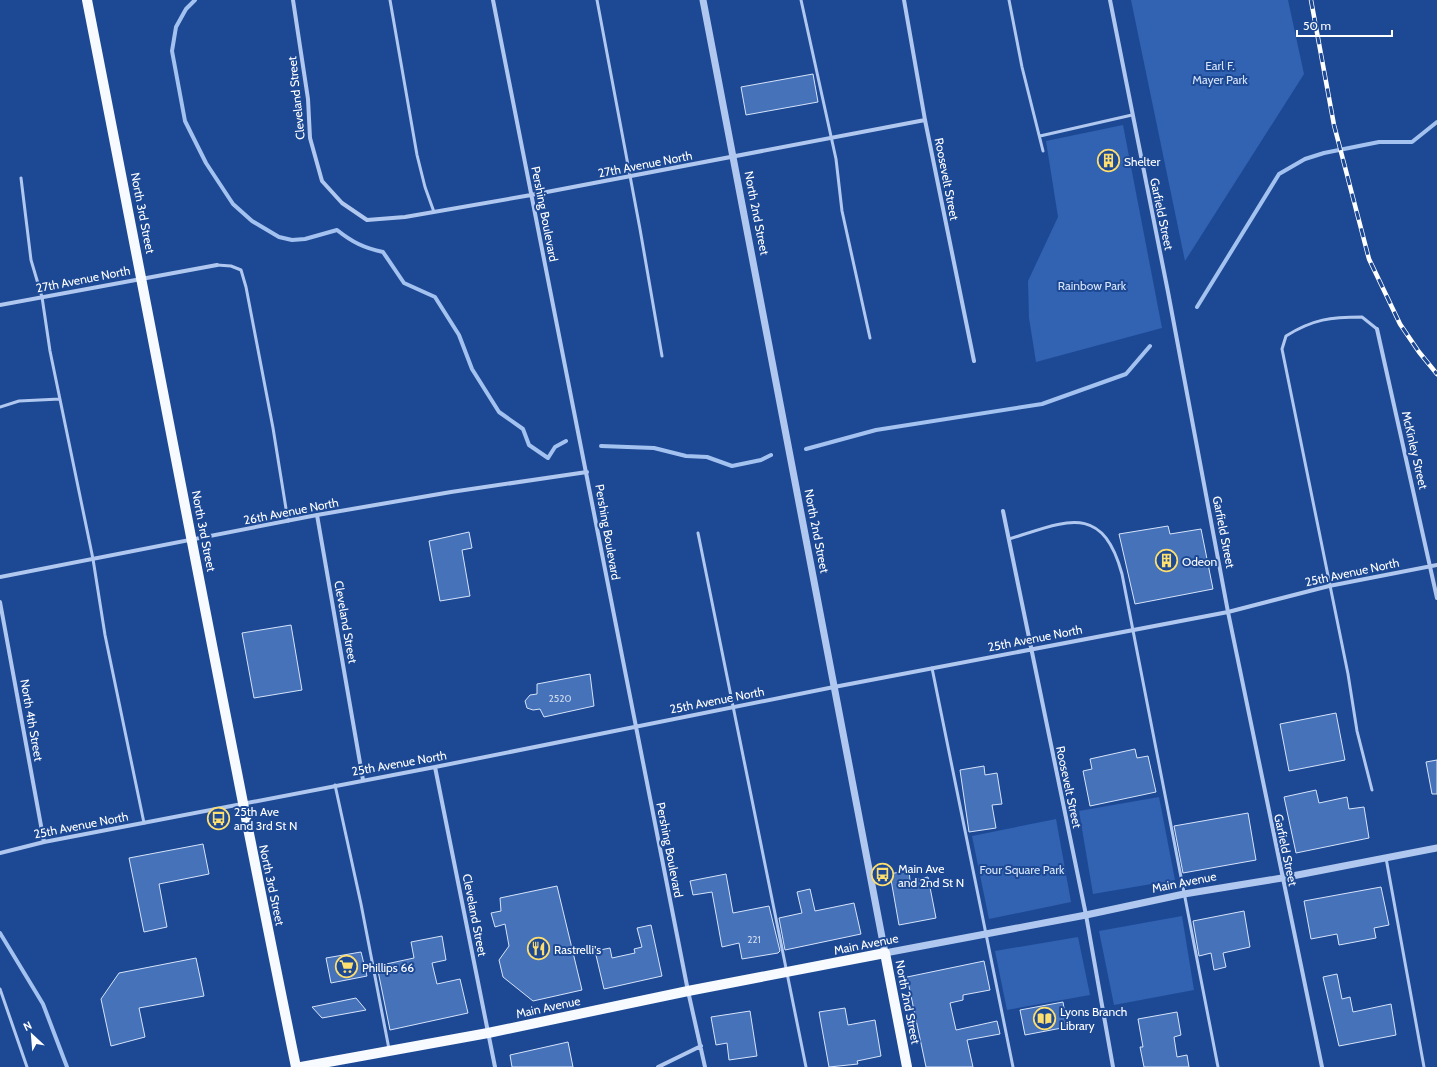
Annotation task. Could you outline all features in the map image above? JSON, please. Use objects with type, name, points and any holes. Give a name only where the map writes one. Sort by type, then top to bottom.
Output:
[{"type":"main road","name":"North 3rd Street","points":[[87,0],[193,540],[242,804],[296,1067]]},
{"type":"main road","name":"Main Avenue","points":[[301,1067],[488,1033],[688,991],[885,953]]},
{"type":"main road","name":"North 2nd Street","points":[[885,953],[907,1067]]},
{"type":"street","name":"Cleveland Street","points":[[293,0],[308,99],[310,138],[322,181],[342,203],[367,220]]},
{"type":"street","name":"Pershing Boulevard","points":[[493,0],[688,991],[705,1067]]},
{"type":"street","name":"North 2nd Street","points":[[703,0],[885,953]]},
{"type":"street","name":"Roosevelt Street","points":[[904,0],[925,120],[974,361]]},
{"type":"street","name":"Garfield Street","points":[[1110,0],[1168,292],[1228,612],[1322,1067]]},
{"type":"street","name":"27th Avenue North","points":[[367,220],[405,217],[531,195],[734,158],[925,120]]},
{"type":"street","name":"27th Avenue North","points":[[0,305],[217,265]]},
{"type":"street","name":"McKinley Street","points":[[1377,329],[1437,598]]},
{"type":"street","name":"26th Avenue North","points":[[0,577],[317,515],[451,492],[587,472]]},
{"type":"street","name":"Roosevelt Street","points":[[1003,511],[1030,649],[1086,915],[1113,1067]]},
{"type":"street","name":"Cleveland Street","points":[[317,515],[363,780]]},
{"type":"street","name":"25th Avenue North","points":[[0,853],[44,842],[435,767],[734,706],[1228,612],[1329,586],[1437,565]]},
{"type":"street","name":"North 4th Street","points":[[0,602],[44,842]]},
{"type":"street","name":"Cleveland Street","points":[[435,767],[495,1067]]},
{"type":"street","name":"Main Avenue","points":[[885,953],[1086,915],[1184,894],[1282,878],[1437,848]]},
{"type":"street","points":[[658,1067],[701,1046]]},
{"type":"lane","points":[[390,0],[417,154],[425,187],[434,212]]},
{"type":"lane","points":[[597,0],[631,177],[662,356]]},
{"type":"lane","points":[[801,0],[836,159],[842,211],[870,338]]},
{"type":"lane","points":[[1009,0],[1022,67],[1040,136],[1042,152]]},
{"type":"lane","points":[[1040,136],[1132,115]]},
{"type":"lane","points":[[21,178],[31,260],[42,297],[60,399],[92,559],[110,663],[144,823]]},
{"type":"lane","points":[[217,265],[231,266],[241,270],[246,287],[274,428],[288,521]]},
{"type":"lane","points":[[1372,790],[1357,731],[1348,674],[1282,349],[1286,336],[1304,325],[1324,318],[1362,317],[1377,329]]},
{"type":"lane","points":[[0,407],[19,401],[60,399]]},
{"type":"lane","points":[[1009,539],[1042,528],[1075,521],[1098,528],[1116,552],[1122,574],[1218,1067]]},
{"type":"lane","points":[[698,533],[806,1067]]},
{"type":"lane","points":[[932,668],[1013,1067]]},
{"type":"lane","points":[[335,785],[361,904],[389,1051]]},
{"type":"lane","points":[[1386,858],[1424,1067]]},
{"type":"lane","points":[[0,989],[27,1067]]},
{"type":"green space","name":"Earl F. Mayer Park","points":[[1131,0],[1288,0],[1304,74],[1185,261]]},
{"type":"green space","name":"Rainbow Park","points":[[1123,125],[1162,328],[1036,362],[1029,318],[1028,281],[1058,217],[1046,141]]},
{"type":"green space","name":"Four Square Park","points":[[1159,797],[1175,880],[1093,894],[1079,811]]},
{"type":"green space","name":"Four Square Park","points":[[1056,819],[1071,902],[989,919],[972,836]]},
{"type":"green space","points":[[1182,916],[1194,990],[1114,1005],[1099,931]]},
{"type":"green space","points":[[1078,937],[1090,995],[1007,1010],[995,951]]},
{"type":"building","points":[[813,74],[818,102],[746,115],[741,87]]},
{"type":"building","name":"Shelter","points":[[1114,152],[1115,167],[1104,168],[1102,155]]},
{"type":"building","name":"Odeon","points":[[1168,526],[1170,534],[1201,529],[1213,589],[1135,604],[1119,534]]},
{"type":"building","points":[[469,532],[472,548],[462,550],[470,596],[440,601],[429,541]]},
{"type":"building","points":[[291,625],[302,690],[254,698],[242,633]]},
{"type":"building","points":[[590,674],[594,706],[544,717],[540,709],[533,710],[527,708],[525,701],[530,695],[537,694],[537,684]]},
{"type":"building","points":[[1336,713],[1345,760],[1289,771],[1280,724]]},
{"type":"building","points":[[1135,749],[1137,758],[1148,756],[1156,792],[1090,806],[1083,771],[1092,769],[1090,759]]},
{"type":"building","points":[[1437,760],[1437,794],[1432,794],[1426,762]]},
{"type":"building","points":[[984,766],[985,775],[997,773],[1002,804],[992,805],[996,828],[969,832],[960,770]]},
{"type":"building","points":[[1316,790],[1319,803],[1347,797],[1349,809],[1364,807],[1369,838],[1296,853],[1284,797]]},
{"type":"building","points":[[1248,813],[1256,860],[1183,873],[1174,826]]},
{"type":"building","points":[[203,844],[209,874],[159,884],[167,927],[144,932],[129,858]]},
{"type":"building","points":[[909,870],[910,881],[928,877],[936,918],[899,925],[890,874]]},
{"type":"building","points":[[726,874],[733,913],[769,906],[780,951],[778,953],[742,959],[739,943],[722,947],[712,892],[693,895],[690,881]]},
{"type":"building","name":"Rastrelli's","points":[[557,886],[582,990],[533,1001],[503,977],[499,960],[509,946],[505,924],[495,927],[491,913],[501,911],[500,898]]},
{"type":"building","points":[[1381,887],[1389,925],[1374,928],[1376,938],[1339,945],[1337,934],[1311,939],[1304,901]]},
{"type":"building","points":[[810,889],[815,911],[854,903],[861,934],[785,950],[779,918],[802,913],[797,892]]},
{"type":"building","points":[[1244,911],[1250,947],[1223,953],[1226,967],[1214,970],[1211,953],[1199,956],[1193,921]]},
{"type":"building","points":[[651,925],[662,976],[604,989],[595,951],[610,948],[612,958],[635,953],[634,949],[642,947],[637,928]]},
{"type":"building","points":[[442,936],[446,960],[432,963],[437,984],[460,979],[468,1013],[390,1030],[377,966],[414,958],[411,942]]},
{"type":"building","name":"Phillips 66","points":[[361,952],[367,976],[331,983],[326,958]]},
{"type":"building","points":[[196,958],[204,996],[139,1008],[145,1037],[111,1046],[101,999],[119,973]]},
{"type":"building","points":[[984,961],[990,990],[963,995],[963,1000],[950,1003],[956,1030],[997,1021],[1000,1034],[967,1040],[973,1067],[926,1067],[907,977]]},
{"type":"building","points":[[1337,974],[1342,999],[1350,997],[1353,1012],[1391,1004],[1396,1035],[1339,1046],[1323,977]]},
{"type":"building","name":"Phillips 66","points":[[356,998],[366,1010],[322,1018],[312,1007]]},
{"type":"building","name":"Lyons Branch Library","points":[[1063,1002],[1067,1027],[1025,1035],[1020,1010]]},
{"type":"building","points":[[845,1008],[848,1025],[875,1020],[881,1056],[857,1061],[858,1064],[829,1067],[819,1012]]},
{"type":"building","points":[[750,1011],[757,1056],[729,1060],[727,1043],[716,1045],[711,1017]]},
{"type":"building","points":[[1177,1012],[1181,1035],[1174,1037],[1177,1057],[1187,1055],[1189,1067],[1144,1067],[1140,1047],[1143,1047],[1138,1019]]},
{"type":"building","points":[[568,1042],[573,1067],[512,1067],[510,1055]]},
{"type":"waterway","points":[[195,0],[186,9],[176,27],[172,51],[185,121],[206,163],[233,204],[252,221],[279,237],[292,240],[305,239],[337,230],[358,244],[383,252],[404,283],[435,297],[459,335],[472,369],[499,412],[523,429],[529,445],[548,458],[555,447],[566,441]]},
{"type":"waterway","points":[[1197,307],[1279,174],[1305,159],[1324,153],[1379,142],[1412,142],[1437,122]]},
{"type":"waterway","points":[[806,449],[876,430],[1042,404],[1126,374],[1150,346]]},
{"type":"waterway","points":[[601,446],[654,448],[686,456],[707,457],[732,466],[761,460],[771,455]]},
{"type":"waterway","points":[[0,933],[43,1004],[67,1067]]},
{"type":"railway","points":[[1311,0],[1334,125],[1369,259],[1400,324],[1419,352],[1437,374]]},
{"type":"place","name":"Shelter","points":[[1109,161]]},
{"type":"place","name":"Odeon","points":[[1166,561]]},
{"type":"place","name":"25th Ave and 3rd St N","points":[[218,818]]},
{"type":"place","name":"Main Ave and 2nd St N","points":[[882,875]]},
{"type":"place","name":"Rastrelli's","points":[[539,949]]},
{"type":"place","name":"Phillips 66","points":[[346,967]]},
{"type":"place","name":"Lyons Branch Library","points":[[1044,1018]]}]
